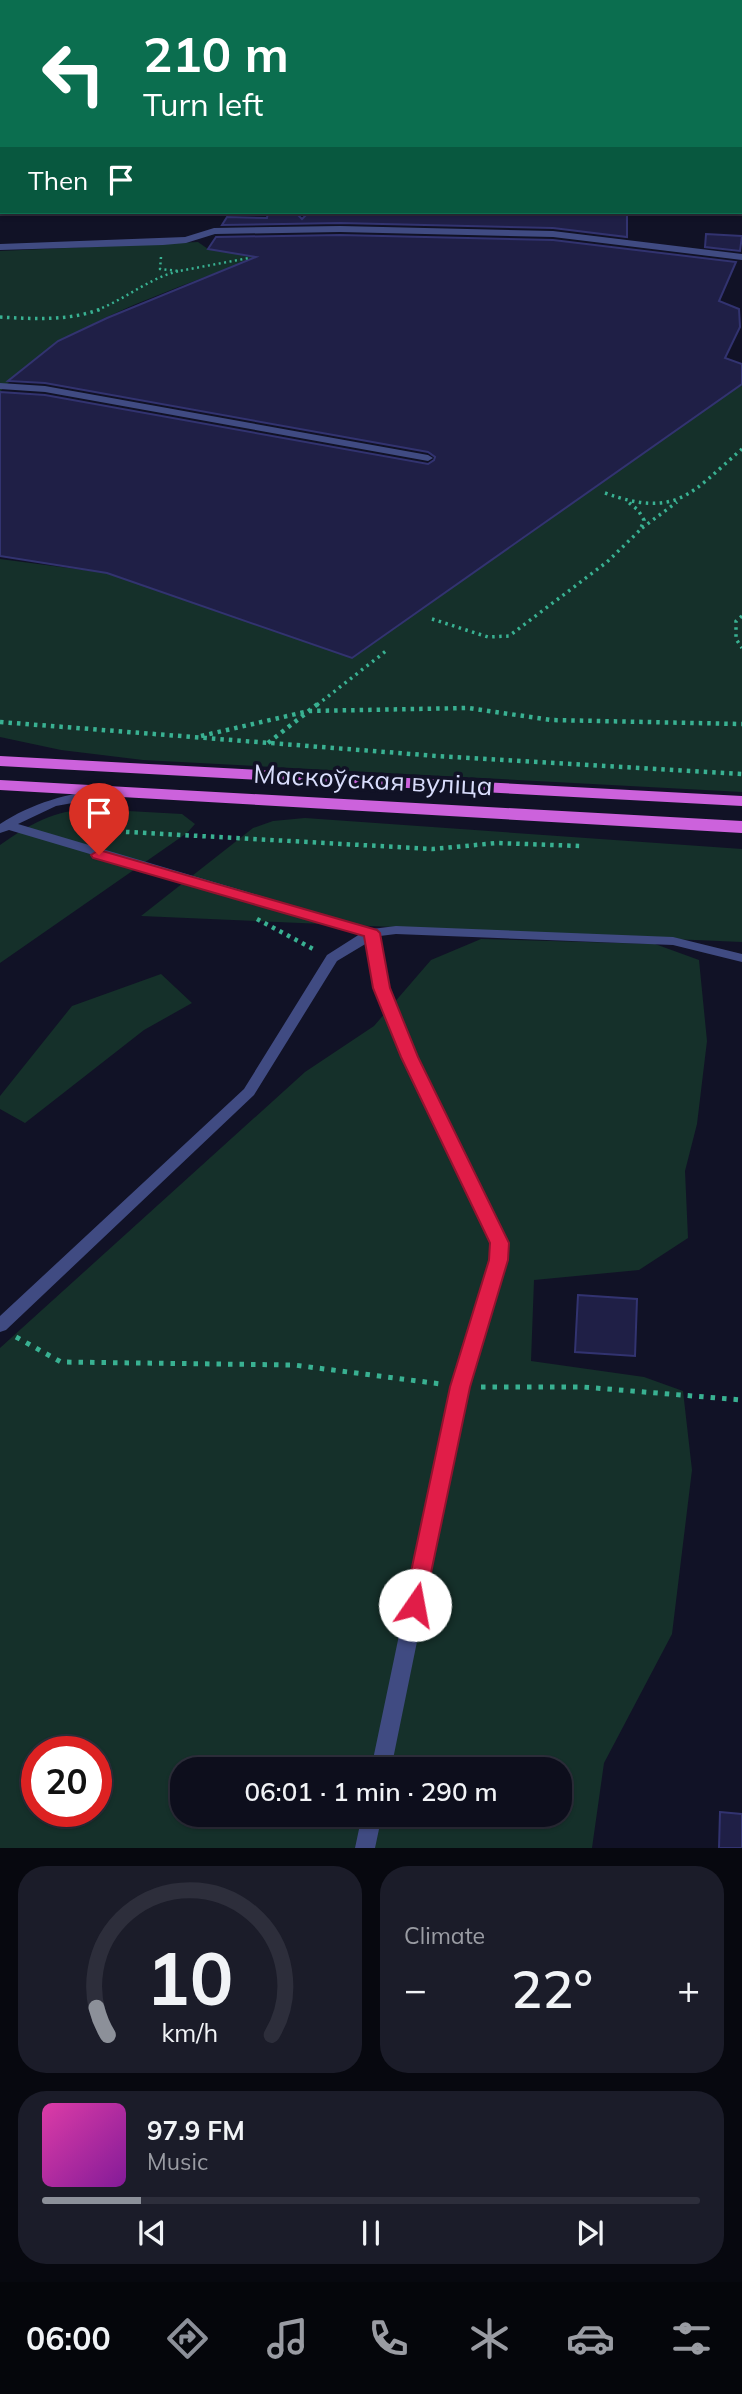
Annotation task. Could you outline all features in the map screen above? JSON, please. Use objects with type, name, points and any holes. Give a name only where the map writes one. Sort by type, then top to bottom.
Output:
[{"type":"highway","points":[[0,747],[132,769]]},
{"type":"highway","name":"Маскоўская вуліца","points":[[0,761],[742,801]]},
{"type":"highway","name":"Маскоўская вуліца","points":[[0,785],[742,827]]},
{"type":"street","points":[[0,247],[163,242],[186,240],[214,231],[340,229],[553,234],[742,257]]},
{"type":"street","points":[[0,386],[45,389],[428,458]]},
{"type":"street","points":[[3,827],[56,801],[120,792]]},
{"type":"street","points":[[3,827],[372,933]]},
{"type":"street","points":[[6,1331],[249,1092],[332,958],[372,933],[396,930],[673,942],[742,958]]},
{"type":"street","points":[[372,933],[381,988],[410,1057],[499,1243],[499,1260],[460,1387],[383,1757]]},
{"type":"street","points":[[365,1848],[369,1827]]},
{"type":"path","points":[[163,242],[160,269],[179,271]]},
{"type":"path","points":[[0,317],[41,320],[90,313],[119,302],[158,276],[249,258]]},
{"type":"path","points":[[432,619],[488,637],[509,636],[607,562],[640,530],[742,449]]},
{"type":"path","points":[[605,493],[628,502],[657,503],[681,499]]},
{"type":"path","points":[[628,502],[641,514],[643,520],[640,530]]},
{"type":"path","points":[[742,616],[736,621],[736,639],[742,648]]},
{"type":"path","points":[[268,744],[386,651]]},
{"type":"path","points":[[194,738],[309,711],[468,708],[551,720],[742,724]]},
{"type":"path","points":[[0,722],[268,744],[742,774]]},
{"type":"path","points":[[89,830],[433,849],[497,844],[581,846]]},
{"type":"path","points":[[250,915],[271,929],[332,958]]},
{"type":"path","points":[[6,1331],[61,1363],[294,1365],[460,1387],[583,1387],[742,1400]]},
{"type":"green space","points":[[198,242],[208,249],[256,257],[119,311],[86,328],[54,346],[0,392],[0,251]]},
{"type":"green space","points":[[742,384],[742,792],[143,760],[61,750],[0,737],[0,559],[107,573],[352,658]]},
{"type":"green space","points":[[92,809],[182,814],[195,824],[187,833],[0,963],[0,845],[54,815]]},
{"type":"green space","points":[[305,818],[742,849],[742,942],[141,916],[253,828],[273,821]]},
{"type":"green space","points":[[481,939],[655,944],[699,960],[707,1041],[697,1124],[685,1171],[688,1238],[639,1270],[534,1280],[531,1361],[644,1377],[683,1391],[692,1470],[672,1634],[604,1763],[592,1848],[0,1848],[0,1348],[305,1072],[374,1026],[431,960]]},
{"type":"green space","points":[[161,974],[192,1003],[144,1030],[25,1123],[0,1109],[0,1096],[72,1006]]},
{"type":"building","points":[[268,214],[297,214],[302,219],[307,214],[627,214],[627,237],[553,228],[340,223],[222,225],[227,217],[267,218]]},
{"type":"building","points":[[706,234],[742,236],[740,251],[705,247]]},
{"type":"building","points":[[340,235],[553,240],[736,262],[719,301],[739,309],[740,327],[725,358],[742,364],[742,384],[352,658],[107,573],[0,556],[0,392],[45,395],[428,464],[434,460],[435,457],[428,452],[45,383],[8,381],[58,341],[256,257],[208,249],[216,237]]},
{"type":"building","points":[[578,1295],[637,1299],[635,1356],[575,1352]]},
{"type":"building","points":[[720,1812],[742,1814],[742,1848],[719,1848]]},
{"type":"route","points":[[99,855],[372,933],[372,948],[381,988],[410,1057],[499,1243],[499,1260],[460,1387],[415,1605]]}]
